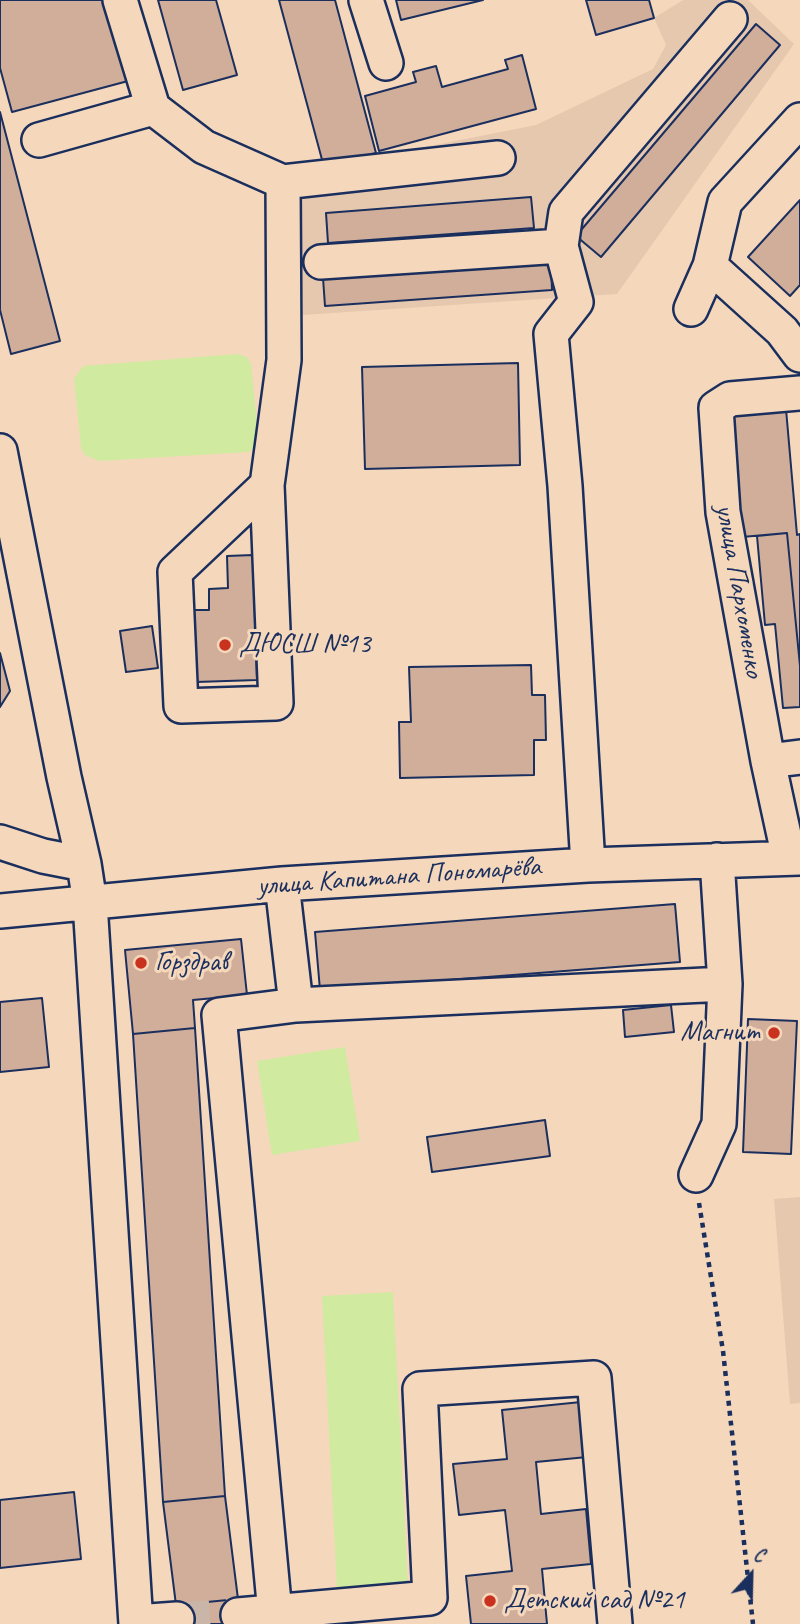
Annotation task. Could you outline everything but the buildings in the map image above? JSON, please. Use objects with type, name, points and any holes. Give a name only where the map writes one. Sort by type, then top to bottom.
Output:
[{"type":"street","points":[[120,0],[153,108],[204,147],[283,182],[498,158]]},
{"type":"street","points":[[366,0],[386,63]]},
{"type":"street","points":[[588,865],[565,486],[551,334],[576,302],[561,246],[566,212],[730,19]]},
{"type":"street","points":[[39,140],[153,108]]},
{"type":"street","points":[[691,309],[710,266],[725,202],[800,120]]},
{"type":"street","points":[[267,485],[175,572],[181,706],[276,703],[267,485],[284,360],[283,182]]},
{"type":"street","points":[[321,262],[561,246]]},
{"type":"street","points":[[710,266],[782,331],[800,355]]},
{"type":"street","name":"улица Пархоменко","points":[[794,858],[784,759],[723,512],[716,408],[730,399],[800,393]]},
{"type":"street","points":[[0,451],[64,777],[84,864],[89,904],[136,1623],[177,1619]]},
{"type":"street","points":[[0,842],[43,856],[84,864]]},
{"type":"street","name":"улица Капитана Пономарёва","points":[[0,911],[282,884],[588,865],[794,858]]},
{"type":"street","points":[[696,1175],[719,1124],[725,984],[717,860]]},
{"type":"street","points":[[282,884],[296,1005]]},
{"type":"street","points":[[275,1618],[219,1015],[296,1005],[725,984]]},
{"type":"street","points":[[238,1615],[275,1618],[432,1611],[420,1389],[594,1378],[615,1624]]},
{"type":"path","points":[[696,1175],[701,1224],[723,1351],[753,1624]]},
{"type":"shaded area","points":[[683,0],[748,0],[794,44],[617,294],[303,315],[299,191],[324,167],[536,125],[653,69],[666,45],[654,18]]},
{"type":"shaded area","points":[[800,1197],[800,1403],[790,1404],[774,1199]]},
{"type":"green space","points":[[237,354],[247,357],[251,364],[258,433],[255,447],[248,452],[99,461],[85,455],[81,448],[74,379],[83,366]]},
{"type":"green space","points":[[345,1047],[360,1141],[272,1155],[257,1061]]},
{"type":"green space","points":[[393,1292],[408,1587],[337,1590],[322,1296]]},
{"type":"tunnel","points":[[177,1619],[238,1615]]},
{"type":"place","name":"ДЮСШ №13","points":[[225,645]]},
{"type":"place","name":"Горздрав","points":[[141,963]]},
{"type":"place","name":"Магнит","points":[[774,1033]]},
{"type":"place","name":"Детский сад №21","points":[[490,1601]]}]
